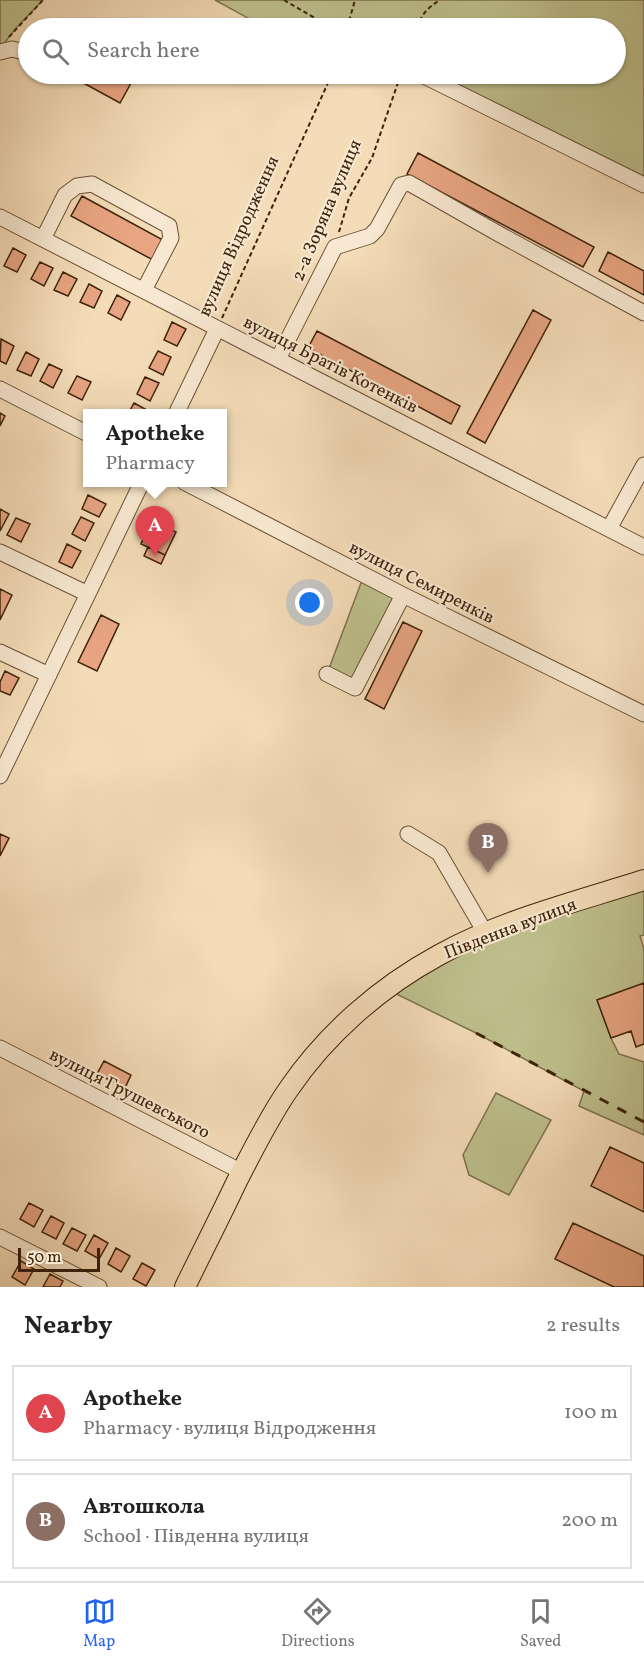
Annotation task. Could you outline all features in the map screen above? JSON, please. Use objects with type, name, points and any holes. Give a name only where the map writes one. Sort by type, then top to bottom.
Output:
[{"type":"main road","name":"Південна вулиця","points":[[184,1287],[242,1172],[282,1100],[310,1060],[363,1008],[400,979],[440,954],[486,934],[644,880]]},
{"type":"street","points":[[3,47],[18,50]]},
{"type":"street","points":[[440,84],[644,185]]},
{"type":"street","points":[[335,247],[370,236],[377,229],[401,185],[409,183],[644,313]]},
{"type":"street","points":[[43,239],[65,195],[77,186],[92,184],[169,226],[171,238],[144,290]]},
{"type":"street","name":"вулиця Братів Котенків","points":[[0,217],[644,547]]},
{"type":"street","name":"2-а Зоряна вулиця","points":[[278,359],[335,247]]},
{"type":"street","name":"вулиця Відродження","points":[[178,409],[218,329]]},
{"type":"street","points":[[0,389],[83,432]]},
{"type":"street","points":[[609,529],[644,465]]},
{"type":"street","points":[[0,776],[140,487]]},
{"type":"street","name":"вулиця Семиренків","points":[[192,487],[644,714]]},
{"type":"street","points":[[0,552],[88,594]]},
{"type":"street","points":[[327,674],[355,688],[403,595]]},
{"type":"street","points":[[0,652],[49,675]]},
{"type":"street","points":[[408,834],[439,853],[486,934]]},
{"type":"street","name":"вулиця Грушевського","points":[[0,1048],[242,1172]]},
{"type":"street","points":[[0,1237],[99,1287]]},
{"type":"path","points":[[28,18],[43,0]]},
{"type":"path","points":[[284,0],[315,18]]},
{"type":"path","points":[[350,18],[355,0]]},
{"type":"path","points":[[420,18],[429,6],[440,0]]},
{"type":"path","points":[[3,47],[18,29]]},
{"type":"path","name":"вулиця Відродження","points":[[218,329],[328,84]]},
{"type":"path","name":"2-а Зоряна вулиця","points":[[335,247],[349,198],[372,158],[398,84]]},
{"type":"green space","points":[[0,0],[43,0],[26,18],[18,18],[18,26],[0,49]]},
{"type":"green space","points":[[215,0],[644,0],[644,185],[445,84],[626,84],[626,18],[248,18]]},
{"type":"green space","points":[[364,575],[403,595],[355,688],[327,674]]},
{"type":"green space","points":[[644,880],[644,935],[640,936],[644,949],[644,983],[597,1000],[619,1054],[644,1062],[644,1135],[579,1106],[584,1091],[476,1033],[386,989],[420,966]]},
{"type":"green space","points":[[496,1093],[551,1120],[509,1195],[469,1175],[463,1155]]},
{"type":"building","points":[[85,84],[130,84],[120,103]]},
{"type":"building","points":[[418,153],[594,247],[583,267],[407,174]]},
{"type":"building","points":[[82,196],[163,240],[153,260],[71,216]]},
{"type":"building","points":[[13,248],[26,255],[17,272],[4,266]]},
{"type":"building","points":[[608,252],[644,271],[644,295],[599,271]]},
{"type":"building","points":[[40,262],[53,268],[44,286],[31,279]]},
{"type":"building","points":[[63,272],[77,279],[68,296],[54,290]]},
{"type":"building","points":[[89,284],[102,291],[94,308],[80,302]]},
{"type":"building","points":[[117,295],[130,302],[121,320],[108,313]]},
{"type":"building","points":[[533,310],[551,320],[485,443],[467,433]]},
{"type":"building","points":[[172,322],[186,329],[177,346],[164,340]]},
{"type":"building","points":[[317,331],[460,406],[451,424],[308,348]]},
{"type":"building","points":[[1,339],[14,346],[6,364],[0,361]]},
{"type":"building","points":[[158,351],[171,357],[163,375],[149,368]]},
{"type":"building","points":[[26,352],[39,359],[31,376],[17,370]]},
{"type":"building","points":[[49,364],[62,370],[53,388],[40,381]]},
{"type":"building","points":[[77,376],[91,382],[82,400],[68,393]]},
{"type":"building","points":[[145,377],[159,383],[150,401],[137,394]]},
{"type":"building","points":[[134,403],[145,409],[131,409]]},
{"type":"building","points":[[0,413],[5,416],[0,426]]},
{"type":"building","points":[[88,495],[106,504],[99,517],[82,509]]},
{"type":"building","points":[[0,509],[9,514],[0,531]]},
{"type":"building","points":[[81,517],[94,523],[85,541],[72,534]]},
{"type":"building","points":[[16,518],[30,524],[21,542],[7,535]]},
{"type":"building","points":[[150,524],[157,528],[159,524],[176,532],[165,555],[141,544]]},
{"type":"building","points":[[67,544],[81,551],[72,568],[59,562]]},
{"type":"building","points":[[148,547],[165,555],[161,564],[144,556]]},
{"type":"building","points":[[0,589],[12,595],[0,620]]},
{"type":"building","points":[[101,615],[119,624],[97,671],[78,662]]},
{"type":"building","points":[[403,622],[422,631],[384,709],[365,699]]},
{"type":"building","points":[[5,671],[19,678],[10,695],[0,691],[0,682]]},
{"type":"building","points":[[0,834],[9,838],[0,856]]},
{"type":"building","points":[[644,983],[644,1044],[636,1047],[631,1031],[611,1038],[597,1000]]},
{"type":"building","points":[[104,1061],[131,1075],[125,1088],[97,1074]]},
{"type":"building","points":[[610,1147],[644,1163],[644,1212],[591,1186]]},
{"type":"building","points":[[29,1203],[43,1210],[34,1227],[20,1219]]},
{"type":"building","points":[[51,1216],[64,1223],[56,1239],[42,1232]]},
{"type":"building","points":[[573,1223],[644,1256],[644,1287],[614,1287],[555,1259]]},
{"type":"building","points":[[72,1228],[86,1235],[77,1251],[63,1244]]},
{"type":"building","points":[[94,1235],[108,1243],[99,1259],[85,1251]]},
{"type":"building","points":[[116,1248],[130,1256],[121,1272],[108,1264]]},
{"type":"building","points":[[21,1261],[34,1269],[25,1285],[12,1277]]},
{"type":"building","points":[[142,1263],[155,1270],[146,1286],[133,1279]]},
{"type":"building","points":[[50,1274],[63,1281],[60,1287],[43,1287]]},
{"type":"railway","points":[[476,1033],[644,1122]]},
{"type":"place","name":"Apotheke","points":[[155,556]]},
{"type":"place","name":"Автошкола","points":[[488,873]]}]
